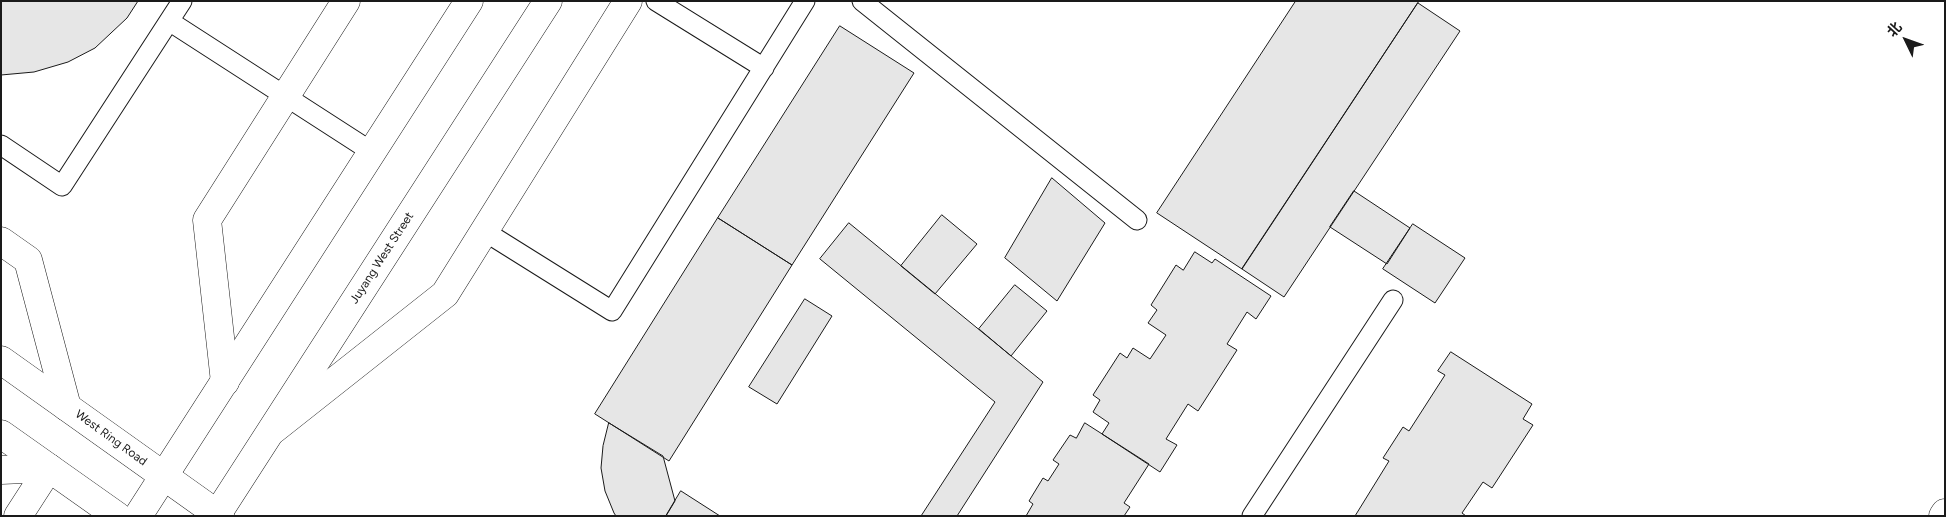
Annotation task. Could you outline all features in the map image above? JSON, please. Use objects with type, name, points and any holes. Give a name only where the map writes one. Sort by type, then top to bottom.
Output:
[{"type":"main road","points":[[224,382],[207,220],[346,1]]},
{"type":"main road","points":[[138,516],[469,1]]},
{"type":"main road","name":"Juyang West Street","points":[[218,515],[268,434],[548,1]]},
{"type":"main road","points":[[268,434],[445,294],[628,1]]},
{"type":"main road","points":[[1,241],[28,260],[67,407]]},
{"type":"main road","name":"West Ring Road","points":[[1,360],[218,515]]},
{"type":"main road","points":[[1,434],[117,516]]},
{"type":"main road","points":[[1,470],[49,468]]},
{"type":"main road","points":[[18,516],[49,468]]},
{"type":"lane","points":[[1,145],[62,186],[182,1]]},
{"type":"lane","points":[[656,1],[764,68]]},
{"type":"lane","points":[[484,231],[612,311],[805,1]]},
{"type":"lane","points":[[862,1],[1137,220]]},
{"type":"lane","points":[[169,21],[372,152]]},
{"type":"lane","points":[[1252,516],[1393,300]]},
{"type":"building","points":[[1,1],[138,1],[127,18],[95,48],[68,62],[34,72],[1,75]]},
{"type":"building","points":[[1296,1],[1419,1],[1242,269],[1157,213]]},
{"type":"building","points":[[1418,3],[1460,31],[1284,297],[1242,269]]},
{"type":"building","points":[[840,26],[914,73],[792,265],[718,218]]},
{"type":"building","points":[[1052,178],[1105,223],[1057,301],[1005,258]]},
{"type":"building","points":[[1354,191],[1410,228],[1387,264],[1330,227]]},
{"type":"building","points":[[942,215],[977,244],[935,294],[901,266]]},
{"type":"building","points":[[718,218],[792,265],[669,461],[595,414]]},
{"type":"building","points":[[849,223],[1043,382],[957,516],[921,516],[995,402],[820,259]]},
{"type":"building","points":[[1413,224],[1465,258],[1435,303],[1383,269]]},
{"type":"building","points":[[1195,252],[1212,263],[1215,259],[1271,296],[1256,319],[1247,312],[1227,344],[1237,350],[1198,411],[1188,404],[1166,439],[1177,445],[1160,472],[1102,434],[1109,423],[1093,412],[1100,400],[1093,395],[1120,353],[1127,358],[1133,348],[1150,359],[1166,335],[1148,323],[1157,310],[1151,305],[1176,265],[1183,270]]},
{"type":"building","points":[[1015,285],[1047,311],[1011,356],[979,329]]},
{"type":"building","points":[[805,299],[832,316],[777,404],[749,387]]},
{"type":"building","points":[[1451,352],[1532,404],[1523,419],[1533,425],[1492,488],[1483,482],[1462,513],[1466,516],[1355,516],[1389,461],[1383,458],[1403,427],[1409,431],[1445,375],[1438,371]]},
{"type":"building","points":[[609,423],[663,456],[675,501],[666,516],[616,516],[614,513],[605,491],[601,468],[603,446]]},
{"type":"building","points":[[1085,423],[1149,464],[1124,503],[1130,507],[1124,516],[1026,516],[1033,504],[1029,501],[1043,478],[1048,481],[1059,464],[1053,460],[1070,435],[1076,438]]},
{"type":"building","points":[[681,491],[720,516],[666,516]]}]
